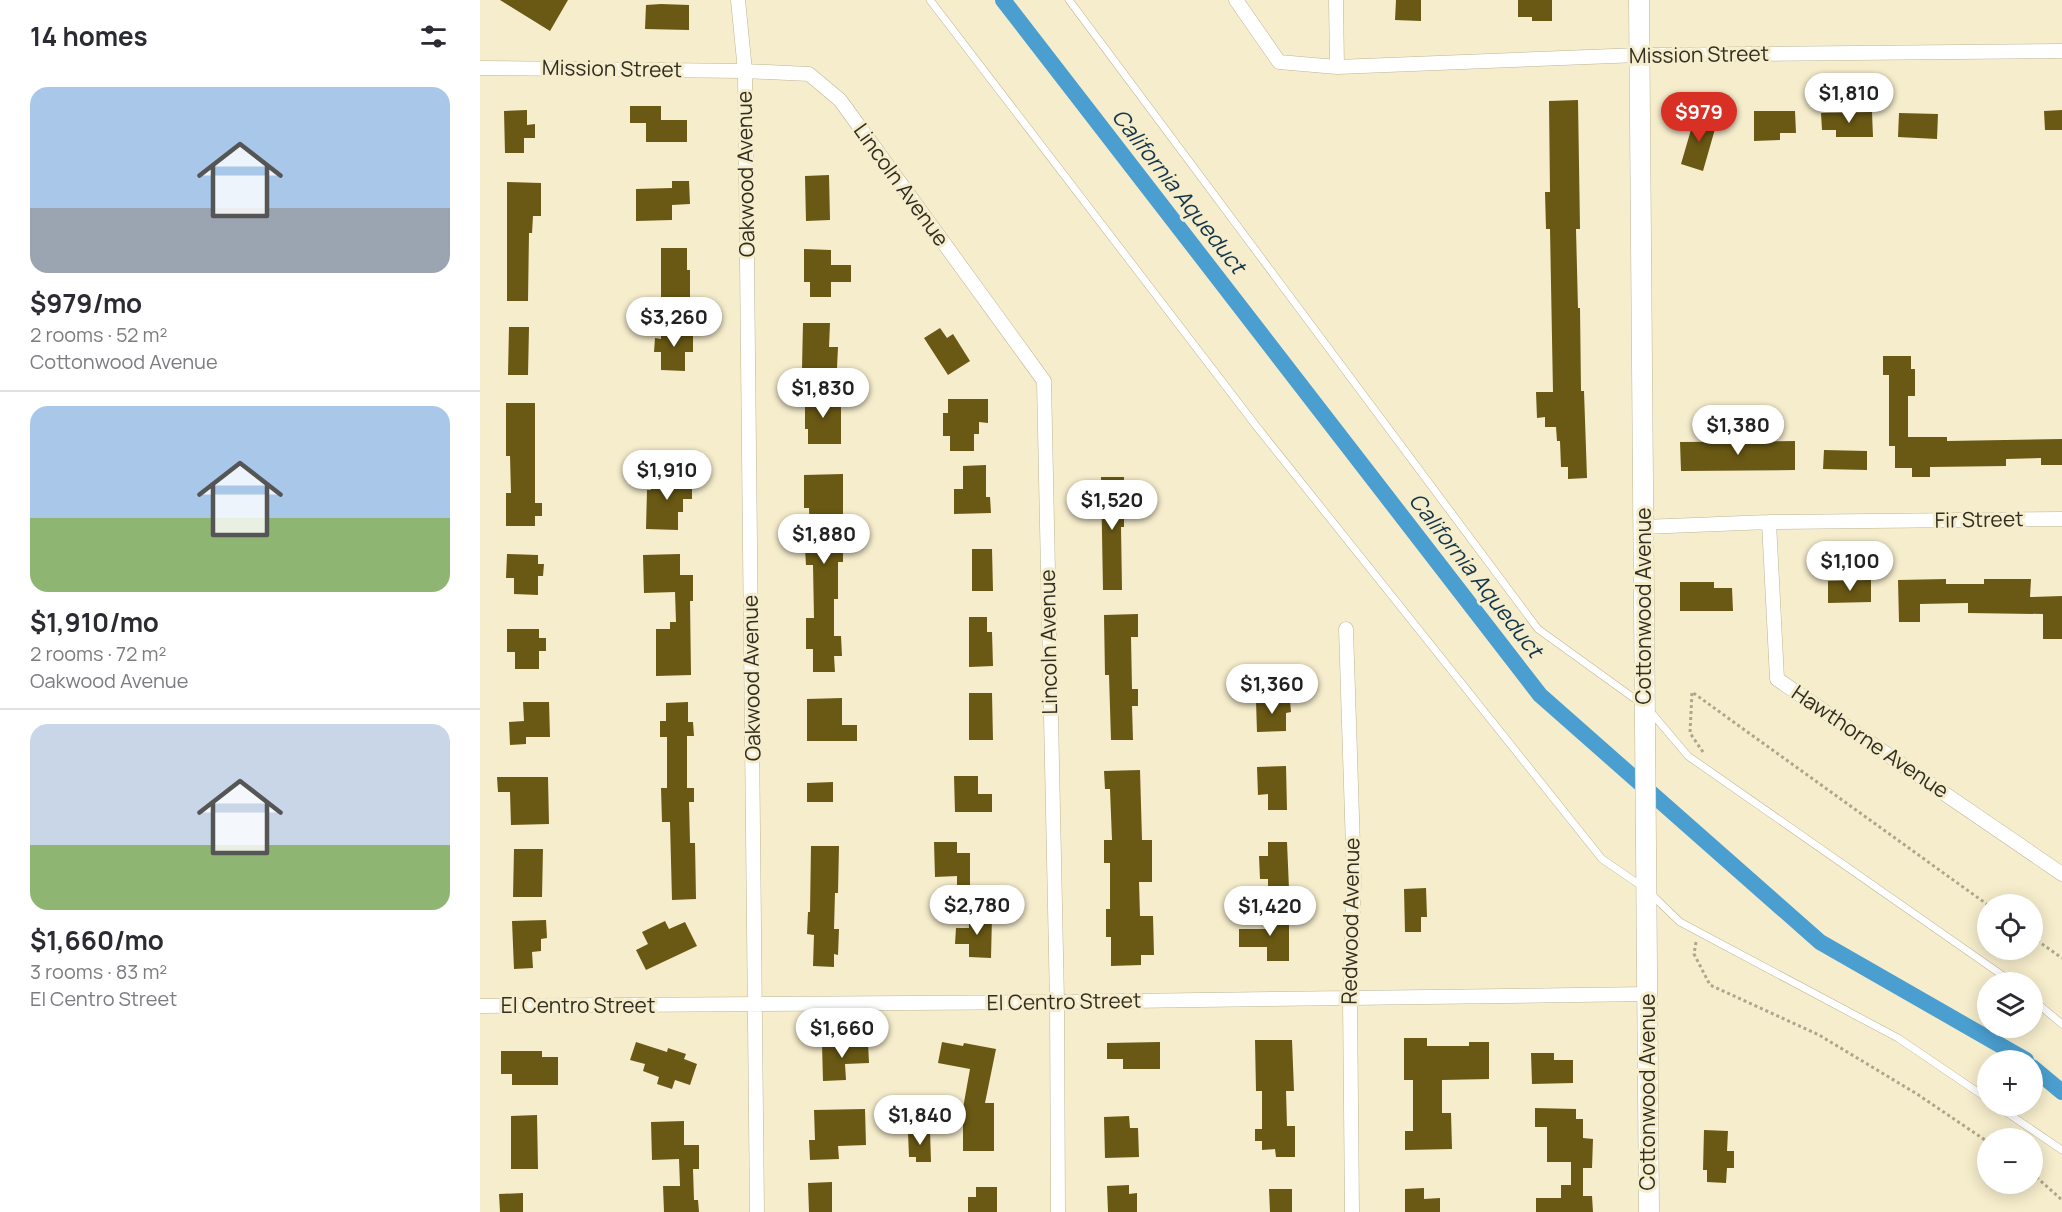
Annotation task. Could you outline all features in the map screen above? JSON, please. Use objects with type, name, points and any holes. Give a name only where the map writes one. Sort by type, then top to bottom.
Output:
[{"type":"street","name":"Oakwood Avenue","points":[[738,0],[744,70],[757,1212]]},
{"type":"street","name":"Mission Street","points":[[1236,0],[1279,62],[1337,67],[1639,55],[2062,51]]},
{"type":"street","points":[[1336,0],[1337,67]]},
{"type":"street","name":"Cottonwood Avenue","points":[[1639,0],[1649,1212]]},
{"type":"street","name":"Mission Street","points":[[480,68],[744,70]]},
{"type":"street","name":"Lincoln Avenue","points":[[744,70],[809,74],[840,100],[1044,381],[1057,1002],[1058,1212]]},
{"type":"street","name":"Fir Street","points":[[1643,527],[1769,522],[2062,519]]},
{"type":"street","name":"Hawthorne Avenue","points":[[1769,522],[1777,679],[2062,874]]},
{"type":"street","name":"Redwood Avenue","points":[[1346,629],[1354,879],[1350,998],[1352,1212]]},
{"type":"street","name":"El Centro Street","points":[[480,1006],[1057,1002],[1647,994]]},
{"type":"lane","points":[[930,0],[1257,427],[1602,859],[1647,889],[1680,922],[1898,1038],[1977,1092]]},
{"type":"lane","points":[[1069,0],[1538,629],[1645,706],[1689,756],[1998,972]]},
{"type":"lane","points":[[2043,1008],[2062,1024]]},
{"type":"lane","points":[[2012,1116],[2062,1150]]},
{"type":"path","points":[[1719,777],[1690,733],[1692,692],[1977,896]]},
{"type":"path","points":[[1697,931],[1694,954],[1710,985],[1819,1035],[1917,1094],[1977,1135]]},
{"type":"path","points":[[2043,945],[2062,958]]},
{"type":"path","points":[[2043,1183],[2062,1200]]},
{"type":"building","points":[[500,0],[568,0],[550,31]]},
{"type":"building","points":[[1396,0],[1421,0],[1421,21],[1395,20]]},
{"type":"building","points":[[1518,0],[1552,0],[1552,21],[1532,21],[1532,17],[1518,17]]},
{"type":"building","points":[[646,5],[689,5],[689,30],[645,29]]},
{"type":"building","points":[[1578,100],[1580,229],[1576,229],[1581,391],[1584,391],[1587,478],[1568,479],[1568,467],[1561,467],[1560,441],[1557,441],[1556,427],[1545,427],[1545,417],[1537,418],[1536,392],[1553,392],[1550,229],[1546,229],[1545,192],[1550,192],[1549,101]]},
{"type":"building","points":[[630,106],[661,106],[661,120],[687,120],[687,142],[646,142],[646,123],[630,123]]},
{"type":"building","points":[[527,110],[527,125],[535,124],[535,138],[524,138],[524,153],[505,153],[504,111]]},
{"type":"building","points":[[2062,110],[2062,130],[2045,130],[2044,111]]},
{"type":"building","points":[[1754,111],[1795,111],[1796,133],[1780,133],[1780,140],[1754,141]]},
{"type":"building","points":[[1872,112],[1873,137],[1836,137],[1836,130],[1822,130],[1821,113]]},
{"type":"building","points":[[1899,113],[1938,114],[1937,139],[1898,137]]},
{"type":"building","points":[[1695,116],[1717,122],[1703,171],[1681,164]]},
{"type":"building","points":[[829,175],[830,220],[806,221],[805,176]]},
{"type":"building","points":[[672,181],[689,181],[690,204],[672,205],[672,220],[636,221],[636,189],[672,188]]},
{"type":"building","points":[[507,182],[541,183],[541,216],[533,216],[532,233],[529,233],[528,301],[507,301]]},
{"type":"building","points":[[661,248],[687,248],[690,302],[661,302]]},
{"type":"building","points":[[804,249],[831,250],[831,265],[851,265],[851,282],[831,282],[831,297],[810,297],[810,282],[804,282]]},
{"type":"building","points":[[803,323],[830,323],[829,347],[838,347],[837,368],[802,368]]},
{"type":"building","points":[[509,327],[529,327],[528,375],[508,375]]},
{"type":"building","points":[[661,328],[693,329],[693,352],[685,352],[685,371],[661,370],[661,352],[654,352],[655,338],[661,339]]},
{"type":"building","points":[[940,328],[947,338],[953,334],[970,361],[948,375],[924,338]]},
{"type":"building","points":[[1883,356],[1911,356],[1911,369],[1915,369],[1915,396],[1908,396],[1908,437],[1947,437],[1947,441],[2062,439],[2062,465],[2041,465],[2041,458],[2006,459],[2006,466],[1930,467],[1930,477],[1912,477],[1912,468],[1895,468],[1895,446],[1889,446],[1889,375],[1883,375]]},
{"type":"building","points":[[805,394],[841,395],[841,444],[808,444],[808,429],[805,429]]},
{"type":"building","points":[[948,399],[988,399],[988,423],[979,422],[979,434],[974,434],[974,451],[950,451],[950,436],[943,436],[943,413],[948,413]]},
{"type":"building","points":[[506,403],[535,403],[535,503],[542,503],[542,516],[535,516],[535,526],[506,526],[506,493],[511,493],[510,456],[506,456]]},
{"type":"building","points":[[1795,441],[1795,470],[1681,471],[1680,442]]},
{"type":"building","points":[[1824,450],[1867,451],[1867,470],[1823,469]]},
{"type":"building","points":[[986,465],[986,497],[990,497],[991,513],[954,514],[954,489],[963,489],[963,466]]},
{"type":"building","points":[[843,474],[843,562],[838,562],[838,599],[834,599],[834,636],[841,636],[842,656],[834,656],[835,672],[813,672],[813,649],[806,649],[806,618],[814,618],[813,565],[806,565],[805,548],[810,548],[809,508],[804,508],[804,475]]},
{"type":"building","points":[[651,476],[692,477],[692,499],[683,499],[683,512],[678,512],[678,530],[646,529],[647,490],[651,490]]},
{"type":"building","points":[[1101,477],[1124,477],[1124,527],[1121,527],[1122,590],[1103,590]]},
{"type":"building","points":[[972,549],[992,549],[993,591],[972,591]]},
{"type":"building","points":[[507,554],[538,555],[538,564],[544,564],[543,576],[538,576],[538,595],[514,594],[514,578],[506,578]]},
{"type":"building","points":[[680,554],[680,575],[693,575],[693,601],[690,601],[691,675],[656,676],[656,629],[670,629],[670,622],[676,622],[675,592],[644,593],[643,555]]},
{"type":"building","points":[[1946,579],[1946,584],[1984,584],[1984,579],[2031,579],[2030,597],[2062,596],[2062,639],[2043,639],[2043,614],[1968,613],[1968,603],[1920,604],[1920,622],[1899,622],[1898,580]]},
{"type":"building","points":[[1871,580],[1871,602],[1828,603],[1828,581]]},
{"type":"building","points":[[1680,582],[1714,582],[1714,588],[1732,588],[1733,611],[1680,611]]},
{"type":"building","points":[[1138,614],[1138,637],[1131,637],[1132,689],[1138,689],[1138,706],[1132,706],[1133,740],[1111,740],[1109,675],[1105,675],[1104,615]]},
{"type":"building","points":[[969,617],[987,617],[987,632],[992,632],[993,666],[969,667]]},
{"type":"building","points":[[507,629],[539,629],[539,638],[546,638],[546,651],[539,651],[539,669],[515,669],[515,652],[507,652]]},
{"type":"building","points":[[969,693],[992,693],[993,740],[969,740]]},
{"type":"building","points":[[842,698],[842,725],[857,725],[857,741],[807,741],[807,699]]},
{"type":"building","points":[[1290,700],[1291,712],[1286,713],[1286,731],[1257,732],[1256,701]]},
{"type":"building","points":[[523,702],[549,702],[550,737],[526,737],[526,744],[510,745],[509,722],[524,721]]},
{"type":"building","points":[[688,702],[688,722],[693,722],[694,736],[687,736],[687,788],[694,788],[694,802],[689,802],[690,843],[695,843],[696,899],[672,900],[670,822],[662,822],[661,788],[667,788],[667,737],[660,737],[660,721],[666,721],[666,703]]},
{"type":"building","points":[[1286,766],[1287,810],[1268,810],[1268,794],[1258,795],[1257,767]]},
{"type":"building","points":[[1140,770],[1142,840],[1152,840],[1152,882],[1139,882],[1140,916],[1153,916],[1154,955],[1141,955],[1141,965],[1111,966],[1111,937],[1106,937],[1106,909],[1110,909],[1110,863],[1104,863],[1104,840],[1112,840],[1110,789],[1105,789],[1104,771]]},
{"type":"building","points":[[954,776],[978,776],[978,794],[992,794],[992,812],[955,812]]},
{"type":"building","points":[[497,777],[548,777],[549,824],[511,825],[510,792],[498,792]]},
{"type":"building","points":[[833,782],[833,802],[807,802],[807,783]]},
{"type":"building","points":[[934,842],[957,842],[957,853],[970,853],[970,885],[957,885],[957,876],[935,877]]},
{"type":"building","points":[[1268,842],[1287,842],[1289,889],[1268,890],[1268,879],[1260,879],[1259,856],[1268,856]]},
{"type":"building","points":[[811,846],[839,846],[838,893],[835,893],[834,929],[839,929],[838,955],[834,954],[834,967],[813,966],[814,935],[807,934],[808,912],[810,912]]},
{"type":"building","points":[[514,849],[543,849],[542,897],[513,897]]},
{"type":"building","points":[[1426,888],[1427,917],[1421,917],[1421,932],[1405,932],[1404,889]]},
{"type":"building","points":[[1266,913],[1289,913],[1289,961],[1267,961],[1267,947],[1239,947],[1239,929],[1266,929]]},
{"type":"building","points":[[969,915],[992,916],[991,958],[969,957],[969,944],[955,944],[956,928],[969,928]]},
{"type":"building","points":[[546,920],[547,938],[541,939],[541,951],[532,952],[533,968],[514,969],[512,921]]},
{"type":"building","points":[[665,921],[669,929],[685,922],[697,946],[646,970],[636,950],[648,944],[642,932]]},
{"type":"building","points":[[1404,1038],[1427,1038],[1427,1046],[1469,1046],[1469,1042],[1489,1042],[1489,1079],[1442,1080],[1442,1113],[1451,1113],[1452,1149],[1405,1150],[1405,1131],[1413,1131],[1413,1080],[1404,1080]]},
{"type":"building","points":[[1255,1040],[1292,1040],[1294,1091],[1286,1091],[1287,1126],[1295,1126],[1295,1157],[1276,1157],[1275,1149],[1262,1150],[1262,1141],[1255,1141],[1255,1129],[1262,1129],[1262,1091],[1256,1091]]},
{"type":"building","points":[[636,1042],[667,1052],[668,1048],[686,1054],[684,1059],[697,1064],[690,1085],[675,1080],[672,1089],[657,1084],[659,1077],[643,1071],[645,1064],[630,1060]]},
{"type":"building","points":[[942,1042],[963,1046],[964,1043],[996,1049],[985,1103],[994,1103],[994,1151],[963,1151],[963,1108],[970,1069],[938,1063]]},
{"type":"building","points":[[1160,1042],[1160,1069],[1123,1069],[1123,1059],[1107,1059],[1107,1043]]},
{"type":"building","points":[[868,1043],[869,1063],[845,1064],[846,1080],[823,1081],[822,1044]]},
{"type":"building","points":[[501,1051],[542,1051],[542,1057],[558,1057],[558,1085],[512,1085],[512,1074],[501,1074]]},
{"type":"building","points":[[1531,1053],[1554,1053],[1554,1060],[1573,1060],[1573,1083],[1532,1084]]},
{"type":"building","points":[[1535,1108],[1576,1109],[1576,1119],[1583,1119],[1583,1138],[1593,1139],[1592,1168],[1583,1168],[1583,1196],[1592,1196],[1593,1212],[1536,1212],[1536,1198],[1561,1198],[1561,1185],[1571,1185],[1571,1162],[1547,1162],[1547,1127],[1535,1127]]},
{"type":"building","points":[[865,1109],[866,1145],[838,1146],[839,1159],[810,1160],[809,1140],[815,1140],[814,1110]]},
{"type":"building","points":[[537,1115],[538,1169],[511,1169],[511,1116]]},
{"type":"building","points":[[1129,1116],[1130,1128],[1138,1128],[1139,1157],[1105,1158],[1104,1117]]},
{"type":"building","points":[[684,1121],[684,1145],[699,1145],[699,1169],[693,1169],[694,1200],[698,1200],[699,1212],[664,1212],[663,1186],[680,1186],[679,1159],[652,1160],[651,1122]]},
{"type":"building","points":[[1704,1130],[1728,1131],[1727,1151],[1734,1151],[1734,1168],[1727,1168],[1726,1183],[1707,1182],[1707,1170],[1703,1170]]},
{"type":"building","points":[[930,1131],[931,1162],[916,1162],[916,1157],[909,1157],[908,1132]]},
{"type":"building","points":[[832,1182],[832,1212],[809,1212],[808,1183]]},
{"type":"building","points":[[1129,1185],[1129,1194],[1137,1193],[1137,1212],[1108,1212],[1107,1186]]},
{"type":"building","points":[[976,1187],[997,1187],[997,1212],[968,1212],[968,1197],[976,1197]]},
{"type":"building","points":[[1424,1188],[1424,1199],[1440,1198],[1440,1212],[1405,1212],[1405,1189]]},
{"type":"building","points":[[1269,1189],[1292,1189],[1292,1212],[1270,1212]]},
{"type":"building","points":[[523,1193],[523,1212],[500,1212],[499,1194]]},
{"type":"waterway","name":"California Aqueduct","points":[[1003,0],[1540,695],[1820,942],[2009,1050]]},
{"type":"waterway","name":"California Aqueduct","points":[[2043,1076],[2062,1092]]}]
